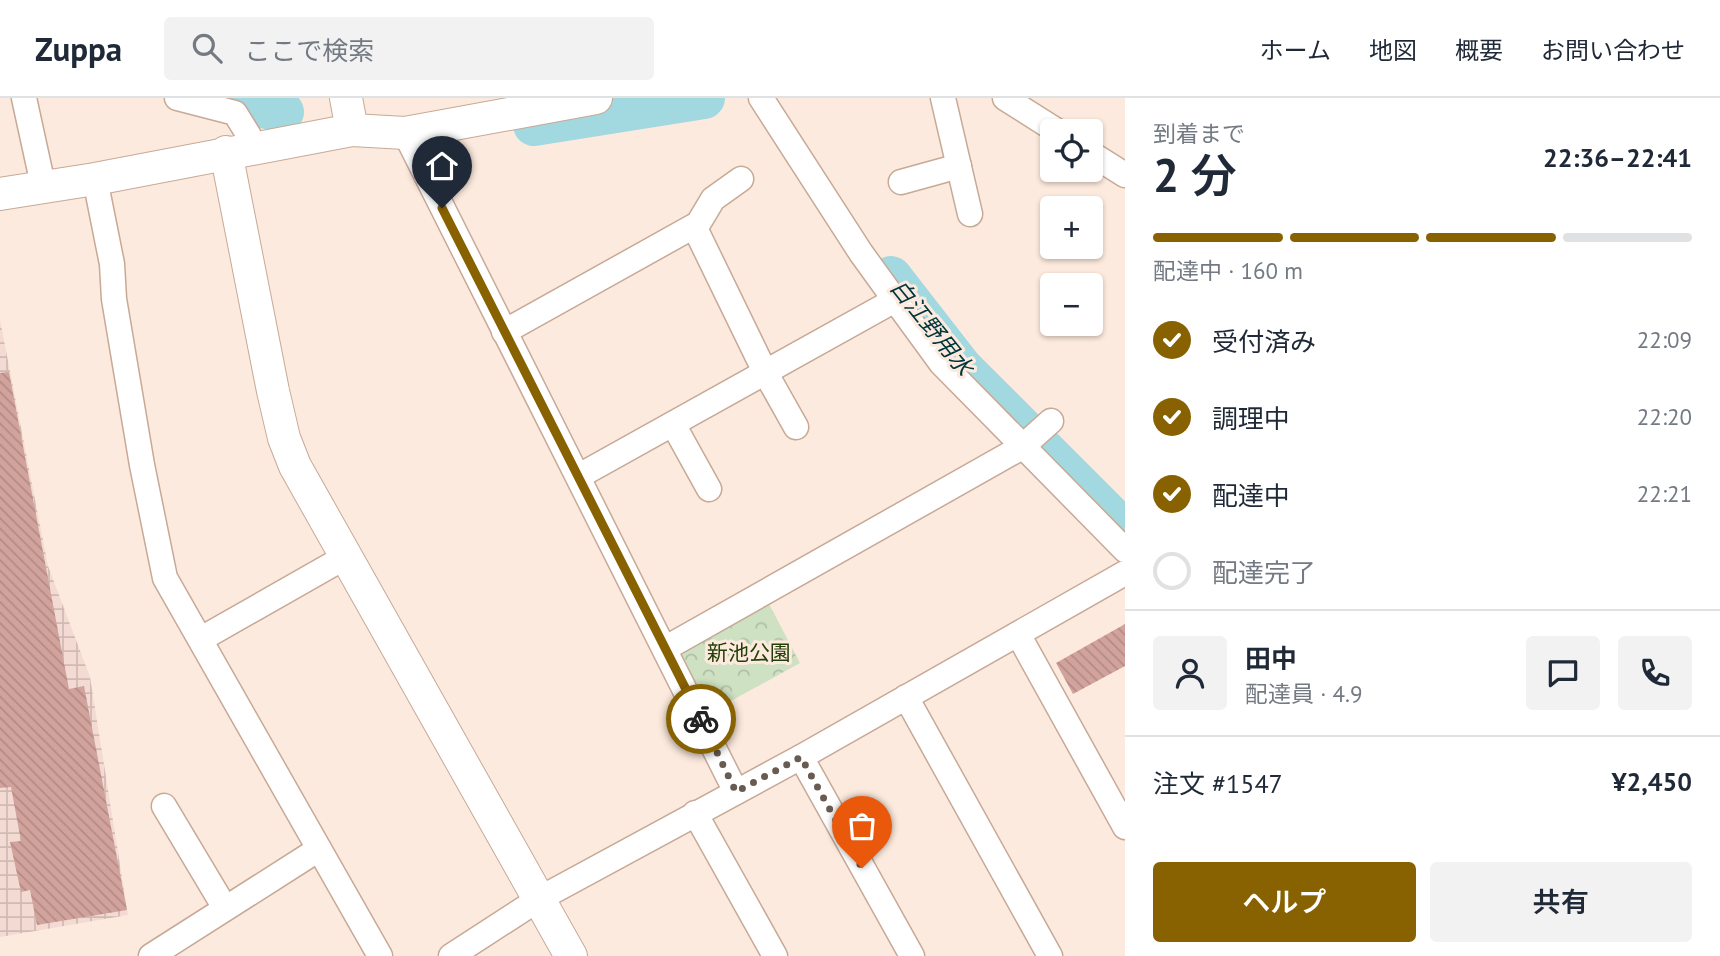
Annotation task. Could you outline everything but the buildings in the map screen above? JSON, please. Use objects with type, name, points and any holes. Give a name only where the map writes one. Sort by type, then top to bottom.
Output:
[{"type":"street","points":[[23,98],[43,185]]},
{"type":"street","points":[[177,98],[235,113],[284,438],[295,466],[571,956]]},
{"type":"street","points":[[346,98],[352,130]]},
{"type":"street","points":[[0,194],[43,185],[95,179],[352,130],[405,133],[480,108],[596,98]]},
{"type":"street","points":[[761,98],[861,253],[941,363],[1125,551]]},
{"type":"street","points":[[943,98],[970,214]]},
{"type":"street","points":[[1005,98],[1040,120]]},
{"type":"street","points":[[405,133],[736,792]]},
{"type":"street","points":[[1103,162],[1125,176]]},
{"type":"street","points":[[901,182],[959,166]]},
{"type":"street","points":[[504,332],[695,229],[713,199],[741,178]]},
{"type":"street","points":[[95,179],[112,264],[114,299],[142,465],[165,578],[380,956]]},
{"type":"street","points":[[695,229],[765,372],[796,427]]},
{"type":"street","points":[[579,476],[895,300]]},
{"type":"street","points":[[666,648],[1024,446],[1051,421]]},
{"type":"street","points":[[673,424],[709,489]]},
{"type":"street","points":[[201,639],[347,556]]},
{"type":"street","points":[[452,956],[539,899],[801,757],[1125,573]]},
{"type":"street","points":[[1018,634],[1125,827]]},
{"type":"street","points":[[906,697],[1050,956]]},
{"type":"street","points":[[801,757],[912,956]]},
{"type":"street","points":[[164,806],[225,908]]},
{"type":"street","points":[[695,813],[775,956]]},
{"type":"street","points":[[151,956],[319,849]]},
{"type":"shaded area","points":[[0,320],[48,566],[90,677],[128,915],[0,937]]},
{"type":"green space","name":"新池公園","points":[[768,602],[800,663],[709,713],[680,659],[686,647]]},
{"type":"waterway","name":"白江野用水","points":[[227,98],[283,112]]},
{"type":"waterway","name":"白江野用水","points":[[534,125],[704,98]]},
{"type":"waterway","name":"白江野用水","points":[[891,277],[961,367],[1125,531]]},
{"type":"way so far","points":[[701,719],[736,792],[801,757],[862,868]]},
{"type":"route","points":[[442,208],[701,719]]}]
